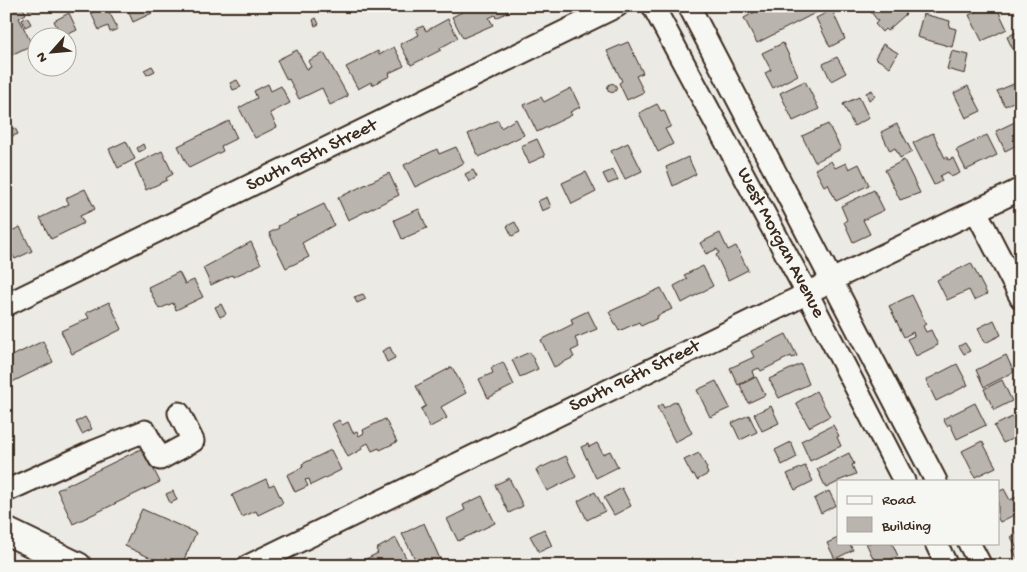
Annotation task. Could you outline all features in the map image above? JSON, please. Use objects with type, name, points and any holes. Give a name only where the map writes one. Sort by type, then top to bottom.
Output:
[{"type":"main road","points":[[6,531],[78,566]]},
{"type":"street","name":"South 95th Street","points":[[6,305],[617,6]]},
{"type":"street","name":"West Morgan Avenue","points":[[653,6],[807,293],[903,480]]},
{"type":"street","name":"West Morgan Avenue","points":[[689,6],[935,480]]},
{"type":"street","name":"South 96th Street","points":[[248,566],[1021,189]]},
{"type":"street","points":[[764,213],[789,199]]},
{"type":"street","points":[[976,211],[1021,298]]},
{"type":"street","points":[[855,386],[880,372]]},
{"type":"street","points":[[6,491],[96,450],[145,431],[160,459],[193,441],[179,413]]},
{"type":"street","points":[[936,544],[947,566]]},
{"type":"street","points":[[970,544],[981,566]]},
{"type":"building","points":[[6,6],[22,6],[26,14],[19,18],[28,37],[28,47],[11,55],[6,45]]},
{"type":"building","points":[[27,6],[38,6],[29,11]]},
{"type":"building","points":[[39,6],[52,6],[41,11]]},
{"type":"building","points":[[106,6],[118,29],[110,32],[108,26],[99,30],[91,13]]},
{"type":"building","points":[[126,6],[148,6],[152,13],[133,22]]},
{"type":"building","points":[[474,6],[505,6],[508,12],[496,18],[495,15],[489,18],[493,25],[463,38],[452,17]]},
{"type":"building","points":[[766,6],[776,6],[779,12],[790,6],[817,6],[819,11],[757,43],[744,18]]},
{"type":"building","points":[[871,6],[901,6],[906,14],[887,31],[885,29],[882,32],[875,24],[878,21],[868,8]]},
{"type":"building","points":[[988,6],[990,11],[997,8],[1007,29],[982,41],[969,15]]},
{"type":"building","points":[[832,10],[845,39],[830,47],[816,18]]},
{"type":"building","points":[[69,13],[76,28],[58,28],[54,21]]},
{"type":"building","points":[[923,14],[950,21],[949,27],[956,29],[952,47],[917,37]]},
{"type":"building","points":[[27,17],[31,24],[25,27],[22,20]]},
{"type":"building","points":[[316,18],[319,24],[315,26],[313,20]]},
{"type":"building","points":[[448,19],[458,38],[440,48],[441,50],[411,65],[400,44],[419,35],[416,29],[423,26],[426,31]]},
{"type":"building","points":[[1021,30],[1021,49],[1014,52],[1007,37]]},
{"type":"building","points":[[628,42],[643,73],[636,76],[644,92],[627,100],[619,83],[622,81],[607,51]]},
{"type":"building","points":[[783,43],[798,75],[773,88],[765,73],[771,70],[762,53]]},
{"type":"building","points":[[883,44],[898,53],[890,67],[875,58]]},
{"type":"building","points":[[394,47],[404,66],[389,73],[390,76],[372,85],[371,82],[358,89],[346,67],[378,51],[379,55]]},
{"type":"building","points":[[297,50],[307,69],[311,67],[308,61],[324,53],[348,96],[330,105],[322,88],[299,99],[277,60]]},
{"type":"building","points":[[952,51],[969,55],[965,74],[947,69]]},
{"type":"building","points":[[6,53],[12,64],[6,67]]},
{"type":"building","points":[[837,57],[846,73],[831,81],[823,64]]},
{"type":"building","points":[[152,66],[155,71],[147,75],[144,70]]},
{"type":"building","points":[[237,80],[241,87],[233,90],[230,83]]},
{"type":"building","points":[[805,81],[819,109],[793,121],[780,93]]},
{"type":"building","points":[[612,83],[617,88],[612,93],[607,88]]},
{"type":"building","points":[[1016,83],[1021,93],[1021,98],[1005,106],[997,91]]},
{"type":"building","points":[[268,84],[271,91],[281,86],[290,103],[270,113],[277,127],[255,138],[239,108],[257,98],[254,91]]},
{"type":"building","points":[[968,86],[981,111],[966,118],[954,93]]},
{"type":"building","points":[[571,88],[580,107],[570,112],[572,115],[537,132],[524,105],[541,97],[544,102]]},
{"type":"building","points":[[872,90],[875,96],[869,100],[866,93]]},
{"type":"building","points":[[859,97],[869,118],[854,126],[843,104]]},
{"type":"building","points":[[657,104],[661,111],[664,110],[670,124],[670,127],[665,129],[673,144],[658,152],[639,113]]},
{"type":"building","points":[[516,119],[524,135],[479,157],[468,134],[498,120],[501,128]]},
{"type":"building","points":[[1021,119],[1021,143],[1005,151],[996,131]]},
{"type":"building","points":[[229,121],[237,138],[221,146],[223,151],[189,168],[178,146]]},
{"type":"building","points":[[828,124],[841,149],[815,162],[802,136]]},
{"type":"building","points":[[897,124],[912,152],[900,158],[895,148],[890,151],[881,132]]},
{"type":"building","points":[[15,128],[18,134],[13,136],[10,130]]},
{"type":"building","points":[[933,133],[945,158],[947,157],[948,160],[953,158],[960,173],[951,177],[948,172],[940,176],[942,181],[934,185],[913,143]]},
{"type":"building","points":[[987,135],[997,155],[966,170],[956,150]]},
{"type":"building","points":[[537,139],[545,156],[529,163],[521,146]]},
{"type":"building","points":[[126,141],[135,159],[118,168],[109,149]]},
{"type":"building","points":[[628,143],[642,171],[625,179],[611,151]]},
{"type":"building","points":[[143,144],[145,149],[139,152],[137,148]]},
{"type":"building","points":[[456,147],[464,163],[415,187],[404,165],[437,149],[439,154]]},
{"type":"building","points":[[162,151],[173,174],[166,178],[167,180],[146,190],[135,164]]},
{"type":"building","points":[[688,157],[696,174],[673,186],[666,167]]},
{"type":"building","points":[[904,160],[920,193],[900,200],[885,170]]},
{"type":"building","points":[[831,161],[835,168],[846,163],[849,169],[859,164],[869,185],[836,201],[828,184],[824,186],[815,169]]},
{"type":"building","points":[[473,170],[477,177],[469,182],[465,174]]},
{"type":"building","points":[[613,170],[618,180],[608,184],[603,174]]},
{"type":"building","points":[[586,172],[596,192],[572,204],[562,183]]},
{"type":"building","points":[[389,173],[399,195],[348,220],[338,198]]},
{"type":"building","points":[[85,189],[95,209],[80,216],[84,223],[51,239],[40,218],[69,204],[66,198]]},
{"type":"building","points":[[874,190],[884,210],[863,220],[870,234],[853,242],[844,222],[847,220],[841,206]]},
{"type":"building","points":[[547,197],[551,207],[542,211],[538,201]]},
{"type":"building","points":[[324,204],[334,225],[302,243],[309,257],[286,268],[269,233],[279,228],[278,226]]},
{"type":"building","points":[[419,209],[427,228],[402,239],[394,220]]},
{"type":"building","points":[[515,222],[520,232],[512,236],[507,226]]},
{"type":"building","points":[[20,227],[32,251],[15,259],[12,254],[6,257],[6,231],[7,233]]},
{"type":"building","points":[[720,233],[728,250],[736,246],[748,270],[728,280],[716,255],[719,253],[717,249],[706,254],[700,243]]},
{"type":"building","points":[[251,242],[261,264],[211,285],[203,268]]},
{"type":"building","points":[[971,263],[987,294],[974,300],[969,290],[947,300],[937,280]]},
{"type":"building","points":[[703,266],[713,286],[682,303],[674,286],[687,279],[684,275]]},
{"type":"building","points":[[179,272],[185,284],[194,280],[203,297],[176,310],[173,303],[159,309],[148,287]]},
{"type":"building","points":[[661,288],[672,309],[641,326],[639,322],[619,331],[609,312]]},
{"type":"building","points":[[363,294],[366,299],[357,303],[354,297]]},
{"type":"building","points":[[912,295],[926,324],[923,326],[926,332],[931,330],[938,345],[916,356],[907,339],[914,336],[913,332],[904,337],[889,306]]},
{"type":"building","points":[[109,302],[122,329],[72,354],[61,331],[89,318],[86,313]]},
{"type":"building","points":[[221,304],[226,314],[220,317],[215,307]]},
{"type":"building","points":[[588,311],[597,329],[575,338],[579,347],[571,351],[574,357],[554,367],[541,340],[573,324],[571,319]]},
{"type":"building","points":[[994,320],[1001,335],[985,343],[978,328]]},
{"type":"building","points":[[786,334],[797,356],[792,358],[791,356],[761,371],[759,368],[752,371],[754,377],[738,385],[730,368],[754,357],[751,351]]},
{"type":"building","points":[[43,341],[53,362],[6,385],[6,359]]},
{"type":"building","points":[[965,343],[970,351],[964,354],[959,346]]},
{"type":"building","points":[[390,347],[395,358],[387,362],[382,351]]},
{"type":"building","points":[[530,352],[538,369],[520,377],[512,360]]},
{"type":"building","points":[[1006,355],[1014,372],[984,387],[976,370]]},
{"type":"building","points":[[503,362],[514,385],[488,398],[479,379],[493,373],[491,368]]},
{"type":"building","points":[[801,364],[809,384],[779,398],[769,379]]},
{"type":"building","points":[[957,364],[968,385],[936,401],[926,380]]},
{"type":"building","points":[[452,367],[466,393],[441,407],[447,418],[430,427],[421,409],[426,406],[416,386]]},
{"type":"building","points":[[756,377],[765,395],[748,403],[740,385]]},
{"type":"building","points":[[1002,380],[1012,401],[994,410],[984,389]]},
{"type":"building","points":[[716,381],[730,408],[710,417],[697,390]]},
{"type":"building","points":[[816,391],[830,416],[809,427],[796,403]]},
{"type":"building","points":[[676,401],[692,433],[675,442],[657,407],[662,404],[664,408]]},
{"type":"building","points":[[975,403],[986,425],[957,439],[950,424],[947,426],[943,419]]},
{"type":"building","points":[[771,406],[779,423],[762,431],[754,414]]},
{"type":"building","points":[[749,415],[757,432],[740,440],[732,423]]},
{"type":"building","points":[[85,417],[92,429],[82,434],[76,422]]},
{"type":"building","points":[[1012,417],[1021,435],[1003,443],[994,426]]},
{"type":"building","points":[[385,419],[397,442],[380,450],[379,448],[372,451],[368,443],[348,457],[332,424],[339,420],[342,425],[348,422],[353,433],[357,431],[359,436],[364,433],[363,430]]},
{"type":"building","points":[[833,425],[839,436],[837,437],[841,446],[810,461],[801,441]]},
{"type":"building","points":[[982,441],[996,467],[975,477],[962,451]]},
{"type":"building","points":[[791,442],[797,457],[782,465],[775,450]]},
{"type":"building","points":[[597,443],[603,454],[610,451],[618,467],[596,478],[581,447],[588,444],[589,447]]},
{"type":"building","points":[[143,448],[160,482],[73,524],[57,490]]},
{"type":"building","points":[[331,450],[341,470],[311,485],[309,479],[305,480],[308,486],[295,492],[287,475],[303,467],[302,464]]},
{"type":"building","points":[[699,453],[708,474],[697,480],[684,460]]},
{"type":"building","points":[[849,453],[856,474],[837,480],[837,482],[826,488],[817,469]]},
{"type":"building","points":[[566,456],[576,477],[547,491],[536,470]]},
{"type":"building","points":[[805,466],[813,481],[795,490],[787,474]]},
{"type":"building","points":[[509,478],[523,506],[509,513],[495,485]]},
{"type":"building","points":[[266,479],[269,486],[274,484],[283,503],[258,515],[256,511],[242,517],[232,495]]},
{"type":"building","points":[[622,488],[631,506],[614,515],[604,498]]},
{"type":"building","points":[[1004,489],[1010,500],[1016,497],[1020,506],[1014,510],[1016,514],[1000,522],[1000,491]]},
{"type":"building","points":[[173,491],[177,500],[170,503],[166,494]]},
{"type":"building","points":[[829,491],[836,505],[821,513],[814,499]]},
{"type":"building","points":[[595,492],[605,511],[587,520],[578,501]]},
{"type":"building","points":[[482,496],[495,523],[458,541],[447,519],[465,510],[463,505]]},
{"type":"building","points":[[142,509],[196,533],[181,566],[168,566],[125,546]]},
{"type":"building","points":[[424,523],[440,559],[428,565],[425,559],[417,563],[402,534]]},
{"type":"building","points":[[544,529],[552,546],[539,552],[530,536]]},
{"type":"building","points":[[1021,532],[1021,566],[1013,550],[1017,548],[1011,537]]},
{"type":"building","points":[[396,538],[409,564],[406,566],[362,566],[360,562],[378,553],[376,549]]},
{"type":"building","points":[[837,538],[837,544],[850,544],[853,550],[835,559],[827,543]]},
{"type":"building","points":[[866,544],[892,544],[898,556],[877,566]]},
{"type":"building","points":[[351,557],[355,566],[332,566]]},
{"type":"building","points":[[465,560],[468,566],[452,566]]}]
